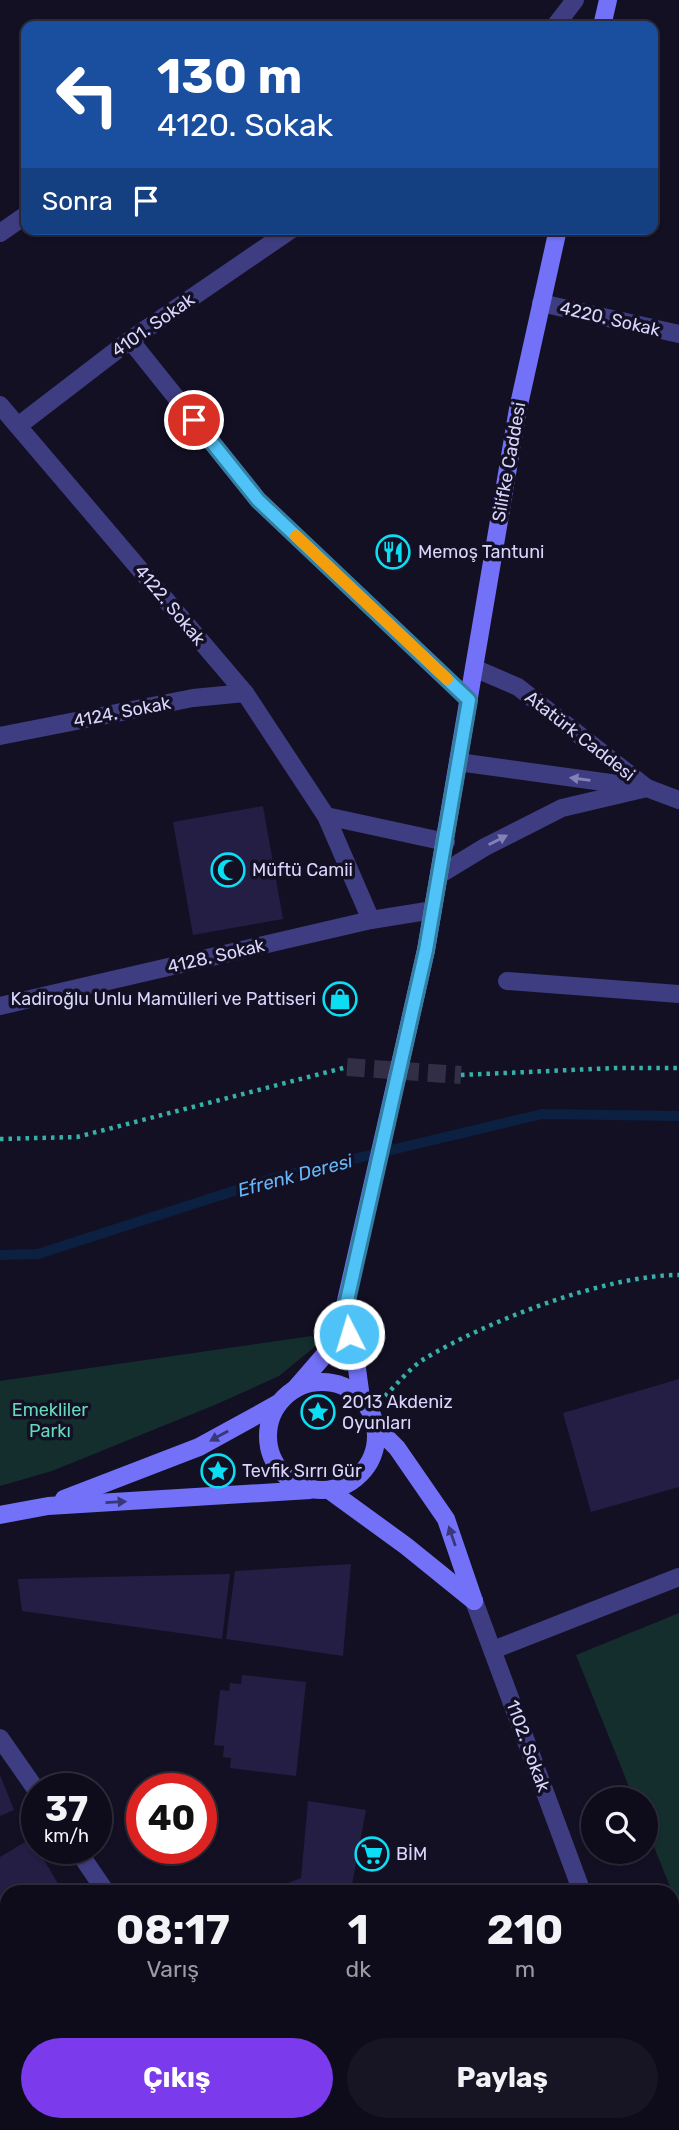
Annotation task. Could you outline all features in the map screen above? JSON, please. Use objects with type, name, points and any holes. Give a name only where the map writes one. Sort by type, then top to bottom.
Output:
[{"type":"street","points":[[559,21],[575,0]]},
{"type":"street","points":[[603,21],[608,0]]},
{"type":"street","points":[[0,233],[21,218]]},
{"type":"street","name":"4101. Sokak","points":[[18,426],[130,340],[283,235]]},
{"type":"street","name":"Silifke Caddesi","points":[[294,1390],[328,1350],[344,1314],[426,950],[518,409],[557,235]]},
{"type":"street","name":"4220. Sokak","points":[[541,303],[679,334]]},
{"type":"street","points":[[130,340],[258,500],[469,700]]},
{"type":"street","name":"4122. Sokak","points":[[0,405],[245,693],[326,816],[371,920]]},
{"type":"street","name":"Atatürk Caddesi","points":[[474,668],[518,687],[647,788]]},
{"type":"street","name":"4124. Sokak","points":[[0,736],[193,698],[245,693]]},
{"type":"street","name":"Atatürk Caddesi","points":[[458,762],[647,788],[679,800]]},
{"type":"street","name":"Atatürk Caddesi","points":[[439,875],[485,847],[562,808],[647,788]]},
{"type":"street","points":[[326,816],[446,842]]},
{"type":"street","name":"4128. Sokak","points":[[0,1006],[371,920],[433,911]]},
{"type":"street","points":[[507,981],[679,994]]},
{"type":"street","points":[[0,1515],[48,1506],[321,1490],[346,1485],[361,1475],[371,1461],[376,1444],[344,1314]]},
{"type":"street","points":[[48,1506],[199,1447],[279,1403],[304,1385],[335,1383],[349,1388],[369,1412],[446,1519],[474,1601]]},
{"type":"street","points":[[279,1403],[268,1432],[269,1448],[275,1463],[285,1476],[298,1485],[321,1490],[406,1546],[474,1601]]},
{"type":"street","points":[[493,1650],[679,1577]]},
{"type":"street","name":"1102. Sokak","points":[[474,1601],[579,1885]]},
{"type":"street","points":[[0,1738],[24,1773]]},
{"type":"street","points":[[87,1864],[101,1885]]},
{"type":"path","points":[[0,1139],[77,1137],[347,1066]]},
{"type":"path","points":[[461,1075],[615,1068],[679,1069]]},
{"type":"path","points":[[369,1412],[422,1360],[495,1324],[585,1290],[659,1275],[679,1275]]},
{"type":"green space","name":"Emekliler Parkı","points":[[312,1336],[318,1344],[279,1376],[52,1471],[0,1486],[0,1381]]},
{"type":"green space","points":[[679,1613],[679,1885],[669,1885],[658,1857],[658,1787],[629,1787],[576,1655]]},
{"type":"building","name":"Müftü Camii","points":[[263,806],[283,919],[193,935],[173,822]]},
{"type":"building","points":[[679,1379],[679,1487],[591,1512],[563,1413]]},
{"type":"building","points":[[351,1564],[343,1656],[226,1639],[235,1571]]},
{"type":"building","points":[[230,1574],[222,1639],[22,1611],[18,1579]]},
{"type":"building","points":[[242,1675],[306,1682],[296,1776],[230,1768],[231,1758],[223,1757],[224,1746],[214,1745],[220,1690],[229,1691],[230,1683],[241,1684]]},
{"type":"building","points":[[0,1775],[14,1810],[0,1816]]},
{"type":"building","points":[[308,1801],[366,1810],[352,1885],[282,1885],[301,1878]]},
{"type":"building","points":[[21,1844],[21,1864],[46,1864],[59,1885],[0,1885],[0,1857]]},
{"type":"waterway","name":"Efrenk Deresi","points":[[0,1255],[38,1254],[274,1178],[542,1114],[679,1116]]},
{"type":"tunnel","points":[[347,1067],[461,1075]]},
{"type":"slow traffic","points":[[296,536],[447,679]]},
{"type":"place","name":"Memoş Tantuni","points":[[393,552]]},
{"type":"place","name":"Müftü Camii","points":[[228,870]]},
{"type":"place","name":"Kadiroğlu Unlu Mamülleri ve Pattiseri","points":[[340,999]]},
{"type":"place","name":"2013 Akdeniz Oyunları","points":[[318,1412]]},
{"type":"place","name":"Tevfik Sırrı Gür","points":[[218,1471]]},
{"type":"place","name":"BİM","points":[[372,1854]]},
{"type":"route","points":[[194,420],[258,500],[469,700],[426,950],[344,1314],[349,1334]]}]
